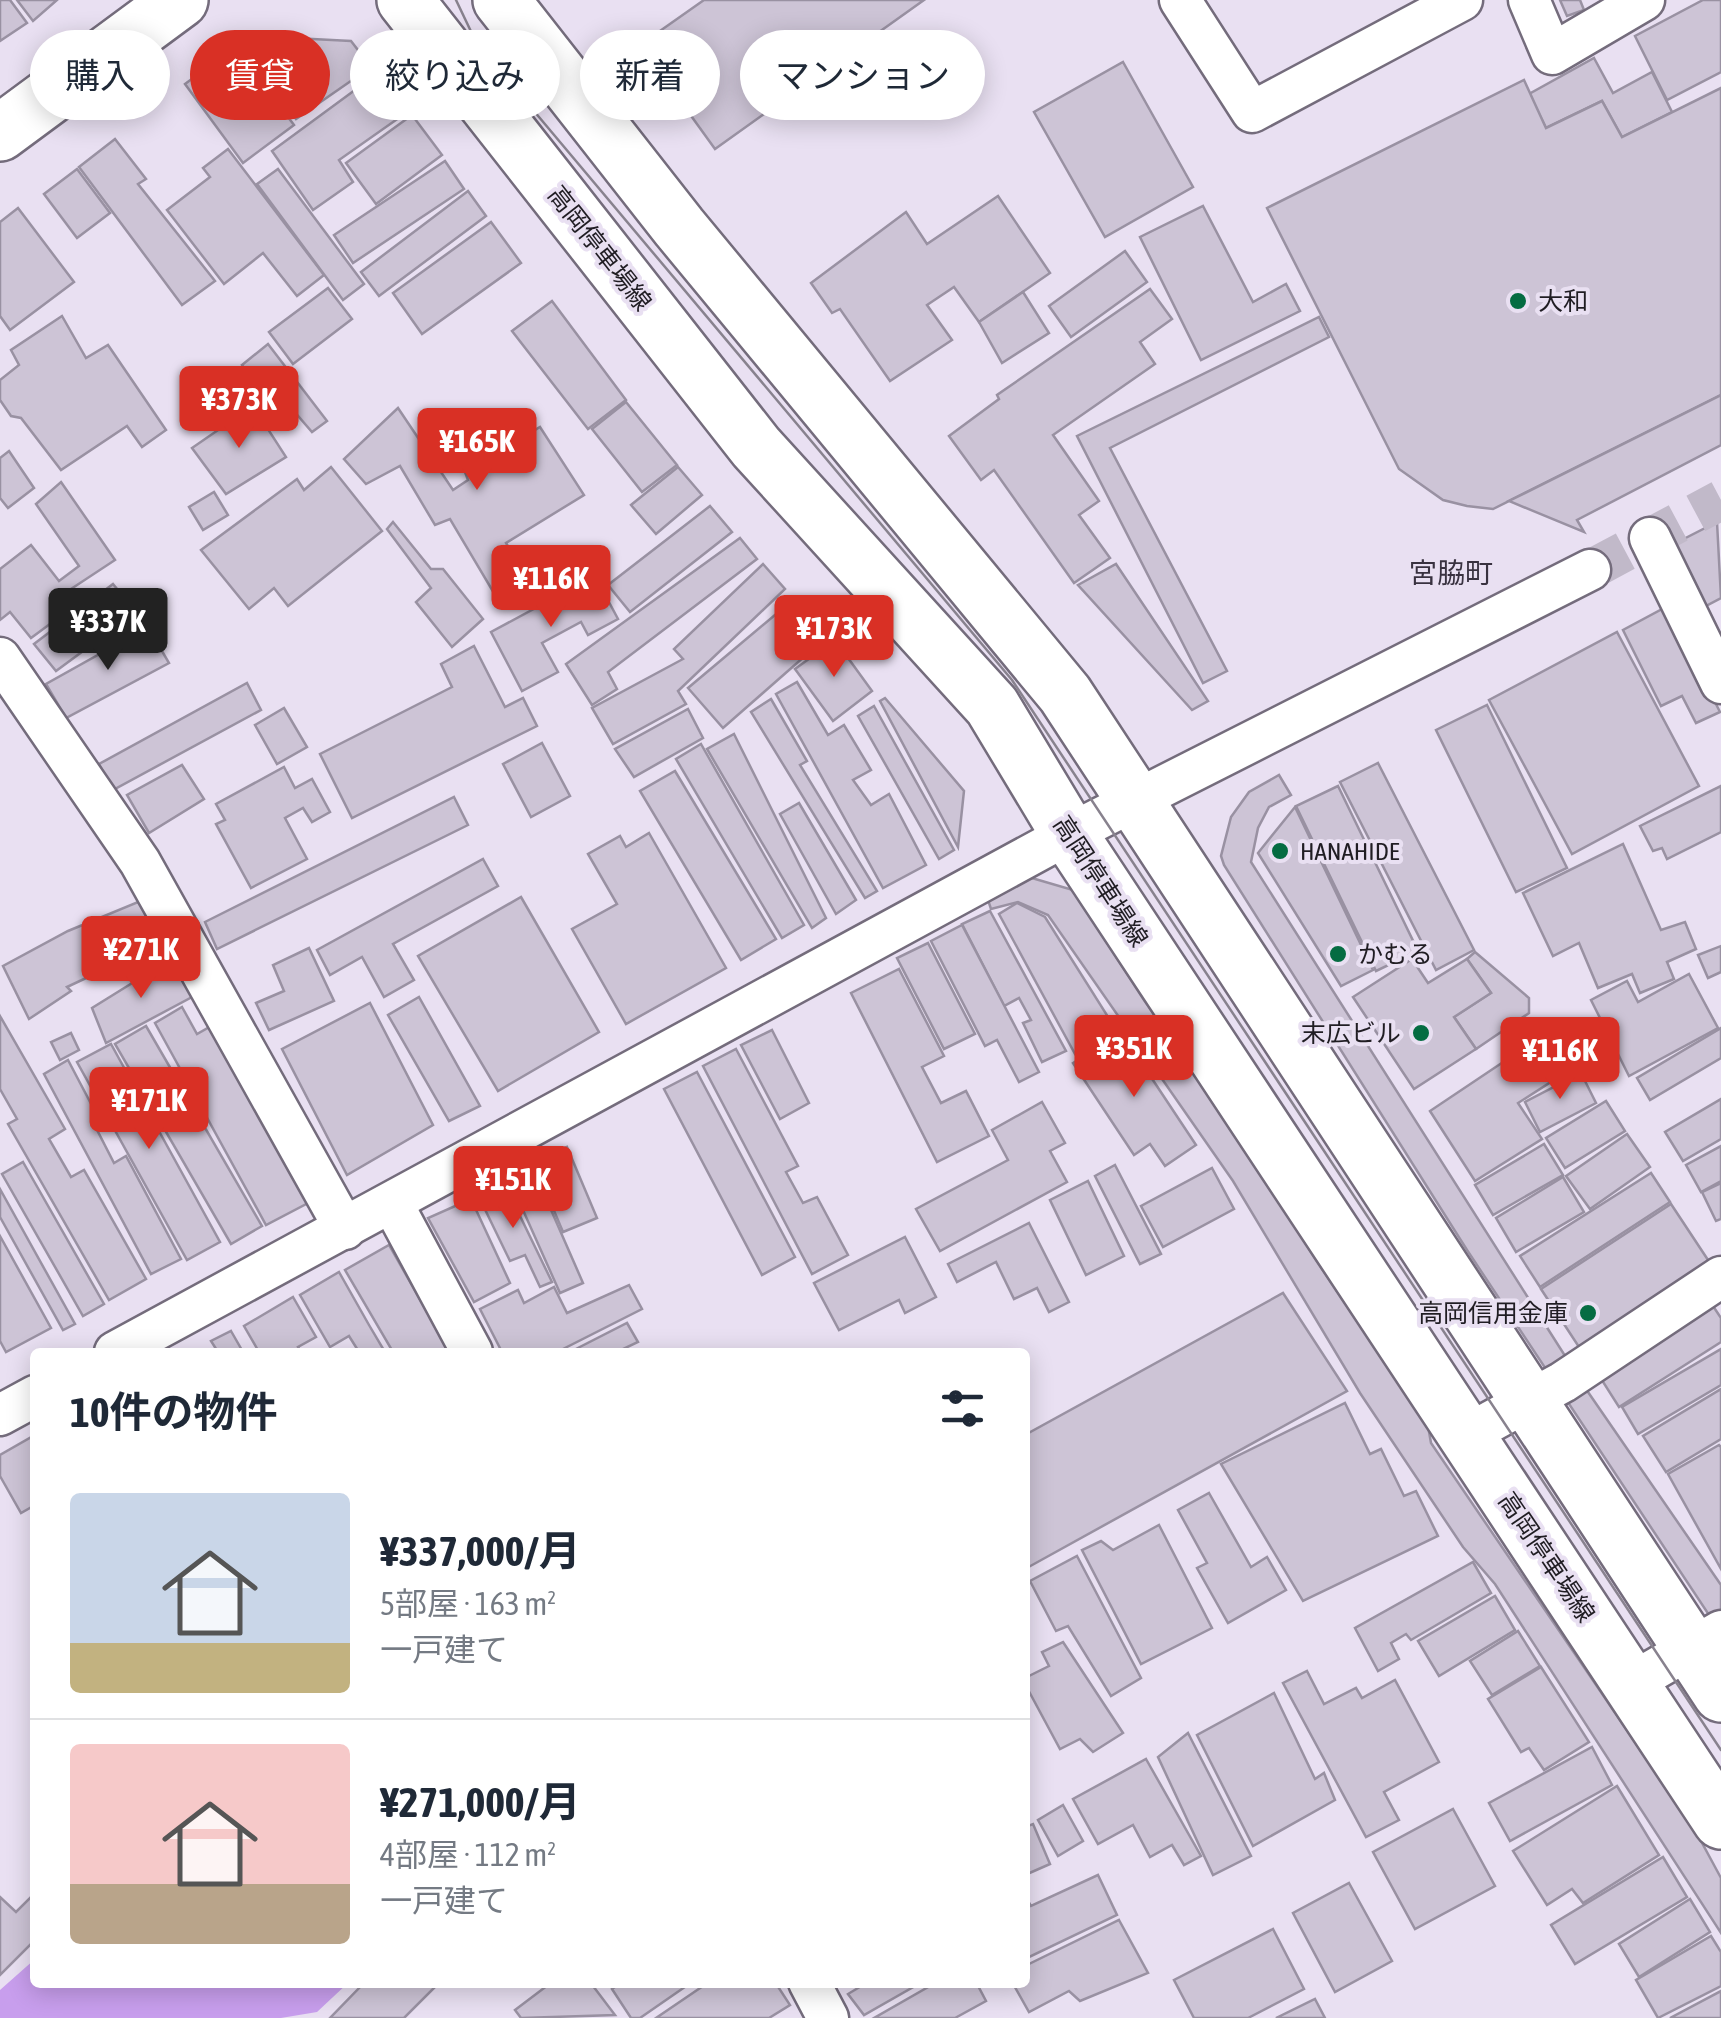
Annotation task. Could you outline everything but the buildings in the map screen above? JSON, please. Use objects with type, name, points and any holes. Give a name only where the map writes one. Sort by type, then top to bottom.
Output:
[{"type":"main road","points":[[0,133],[180,0]]},
{"type":"main road","name":"高岡停車場線","points":[[404,0],[756,447],[992,706],[1069,834],[1721,1821]]},
{"type":"main road","points":[[501,0],[679,227],[1064,694],[1529,1401],[1706,1639],[1721,1694]]},
{"type":"street","points":[[1180,0],[1252,112],[1462,0]]},
{"type":"street","points":[[1529,0],[1552,54],[1644,0]]},
{"type":"street","points":[[1650,538],[1721,683]]},
{"type":"street","points":[[123,1348],[1069,834],[1590,570]]},
{"type":"street","points":[[0,658],[140,862],[345,1228]]},
{"type":"street","points":[[392,1203],[470,1348]]},
{"type":"street","points":[[1466,1434],[1529,1401],[1721,1277]]},
{"type":"street","points":[[0,1415],[30,1399]]},
{"type":"street","points":[[1631,1682],[1706,1639]]},
{"type":"street","points":[[812,1988],[828,2018]]},
{"type":"shaded area","points":[[30,1963],[30,1988],[343,1988],[317,2012],[281,2018],[0,2018],[0,1990]]},
{"type":"tunnel","points":[[1590,570],[1721,500]]},
{"type":"tram line","points":[[456,0],[476,42],[1012,680],[1721,1750]]},
{"type":"place","name":"大和","points":[[1518,301]]},
{"type":"place","name":"HANAHIDE","points":[[1280,851]]},
{"type":"place","name":"かむる","points":[[1338,954]]},
{"type":"place","name":"末広ビル","points":[[1421,1033]]},
{"type":"place","name":"高岡信用金庫","points":[[1588,1313]]},
{"type":"district","name":"宮脇町","points":[[1451,573]]}]
